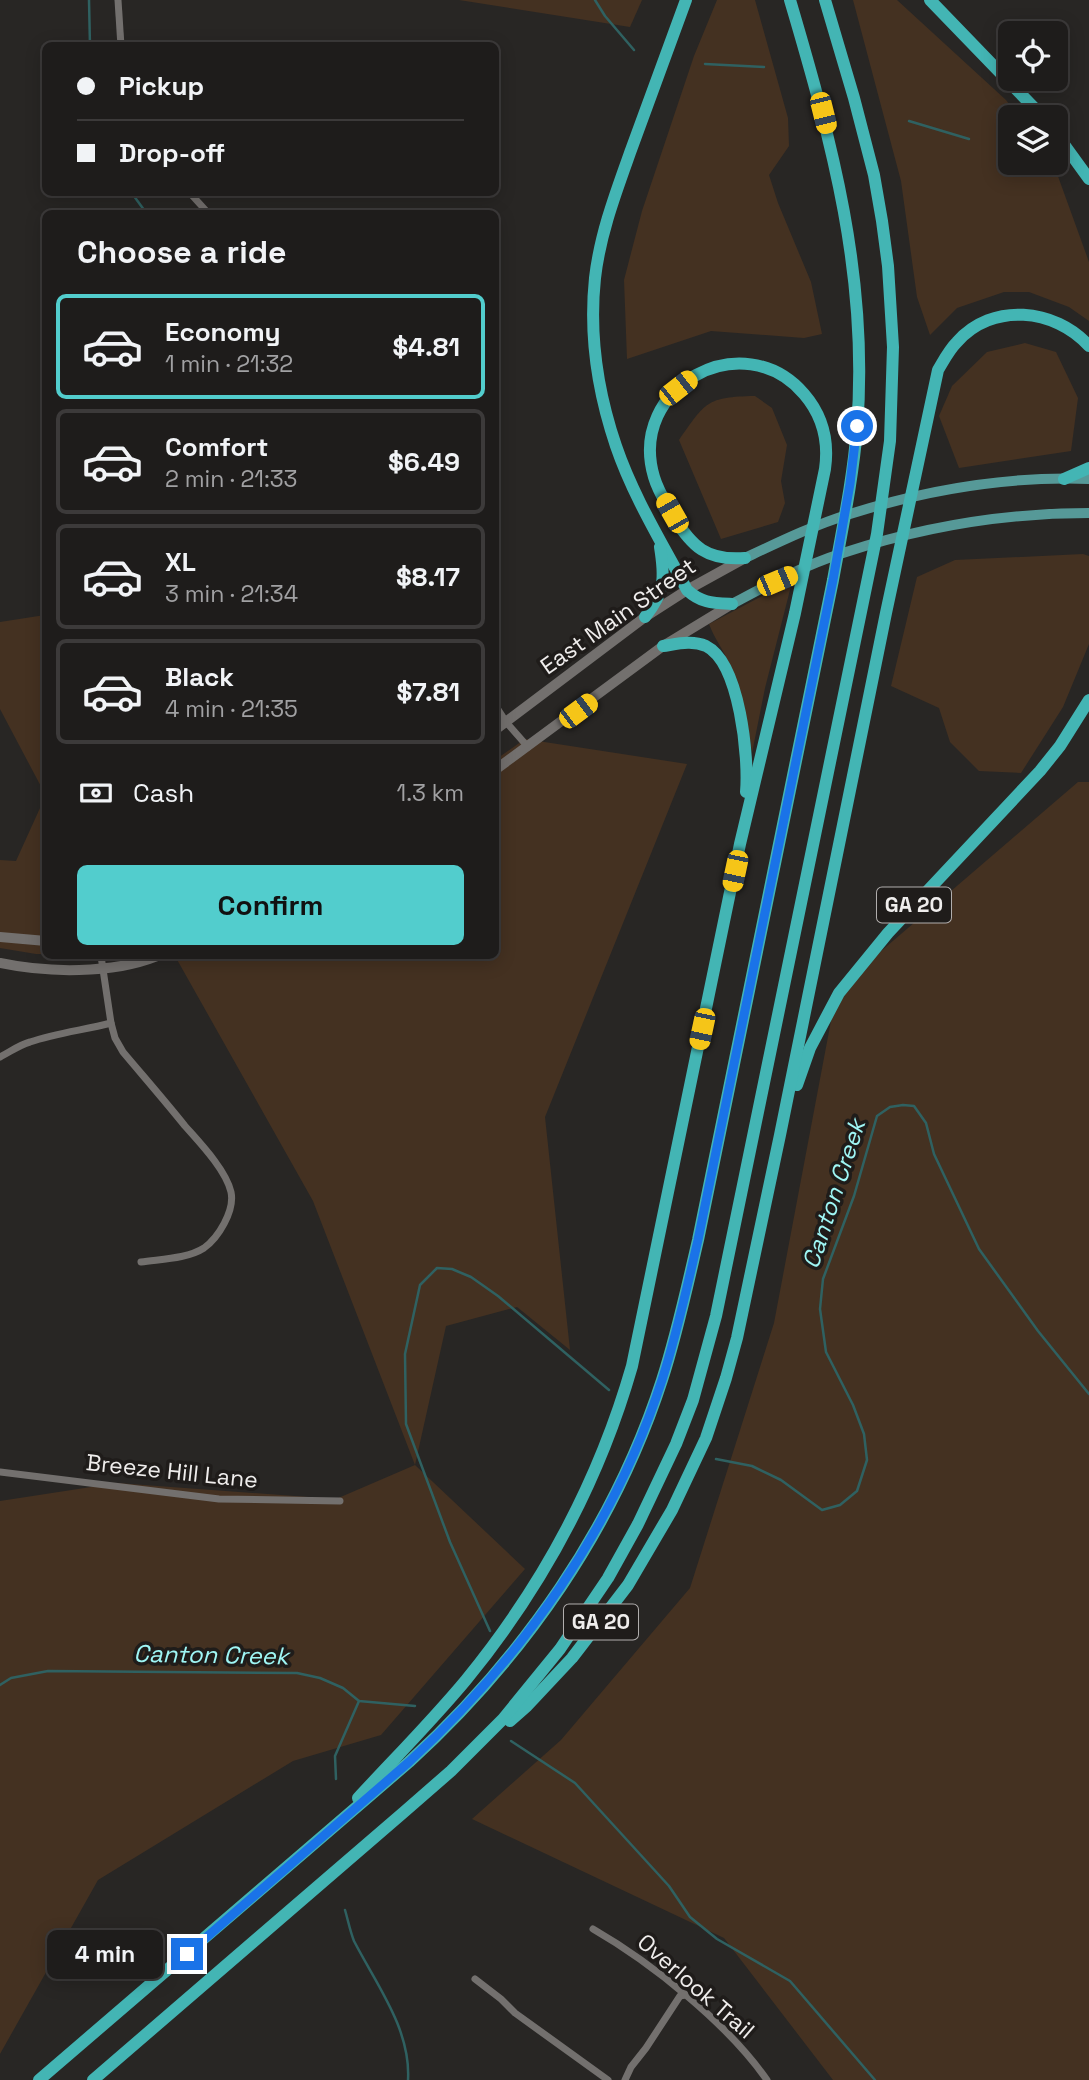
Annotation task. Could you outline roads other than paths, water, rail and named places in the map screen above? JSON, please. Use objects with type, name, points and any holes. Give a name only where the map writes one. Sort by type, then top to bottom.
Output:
[{"type":"highway","points":[[687,0],[614,199],[601,245],[594,292],[596,359],[605,408],[625,470],[687,590],[707,603],[732,604]]},
{"type":"highway","points":[[39,2080],[418,1754],[506,1662],[551,1602],[596,1532],[634,1453],[662,1380],[698,1240],[833,580],[857,426],[858,329],[849,232],[823,113],[790,0]]},
{"type":"highway","points":[[93,2080],[451,1771],[503,1719],[560,1649],[608,1578],[638,1524],[676,1444],[693,1400],[726,1270],[877,534],[890,441],[893,347],[882,221],[874,175],[825,0]]},
{"type":"highway","points":[[930,0],[1031,105]]},
{"type":"highway","points":[[1068,150],[1089,179]]},
{"type":"highway","points":[[780,1135],[938,370],[946,355],[968,332],[980,324],[1004,316],[1031,314],[1058,322],[1071,329],[1089,346]]},
{"type":"highway","points":[[314,1845],[443,1706],[519,1609],[553,1555],[594,1475],[616,1419],[632,1366],[740,844],[823,480],[827,445],[817,411],[794,384],[770,369],[744,363],[702,371],[678,388],[660,410],[650,451],[655,480],[662,497],[688,539],[699,549],[718,557],[745,558]]},
{"type":"highway","points":[[1065,479],[1089,468]]},
{"type":"highway","points":[[645,617],[654,606],[663,586],[657,533]]},
{"type":"highway","points":[[663,646],[696,643],[710,649],[720,660],[733,690],[744,730],[747,766],[740,844]]},
{"type":"highway","name":"GA 20","points":[[451,1771],[527,1706],[572,1658],[628,1585],[672,1510],[706,1438],[726,1378],[780,1135],[810,1048],[839,993],[888,933],[1040,771],[1060,746],[1089,700]]},
{"type":"main road","name":"East Main Street","points":[[499,727],[645,617],[687,590],[782,540],[848,514],[941,492],[995,484],[1089,479]]},
{"type":"main road","points":[[499,767],[663,646],[732,604],[841,553],[934,528],[1015,516],[1089,513]]},
{"type":"main road","points":[[0,937],[42,941]]},
{"type":"main road","points":[[0,962],[66,969],[102,961],[129,965],[147,959]]},
{"type":"street","points":[[118,0],[121,42]]},
{"type":"street","points":[[193,196],[205,210]]},
{"type":"street","points":[[499,711],[528,747]]},
{"type":"street","points":[[102,961],[115,1038],[206,1151],[225,1177],[231,1193],[226,1217],[217,1234],[203,1248],[183,1256],[141,1262]]},
{"type":"street","points":[[0,1057],[27,1043],[111,1023]]},
{"type":"street","name":"Breeze Hill Lane","points":[[0,1472],[219,1499],[340,1502]]},
{"type":"street","name":"Overlook Trail","points":[[593,1929],[614,1941],[685,1995],[733,2039],[767,2080]]},
{"type":"street","points":[[475,1979],[515,2013],[608,2080]]},
{"type":"street","points":[[625,2080],[631,2067],[680,1996],[685,1995]]},
{"type":"waterway","points":[[89,0],[90,42]]},
{"type":"waterway","points":[[595,0],[634,50]]},
{"type":"waterway","points":[[705,64],[764,67]]},
{"type":"waterway","points":[[909,121],[969,139]]},
{"type":"waterway","points":[[134,196],[144,210]]},
{"type":"waterway","name":"Canton Creek","points":[[716,1459],[752,1466],[781,1480],[822,1510],[840,1505],[857,1491],[867,1460],[864,1434],[853,1405],[826,1352],[820,1309],[823,1279],[854,1196],[877,1116],[890,1107],[914,1106],[926,1123],[934,1154],[979,1249],[1038,1331],[1089,1394]]},
{"type":"waterway","name":"Canton Creek","points":[[490,1631],[450,1542],[406,1424],[405,1354],[420,1285],[437,1268],[452,1269],[471,1277],[498,1296],[609,1390]]},
{"type":"waterway","name":"Canton Creek","points":[[0,1685],[11,1678],[48,1671],[297,1673],[320,1678],[343,1688],[359,1701],[415,1706]]},
{"type":"waterway","points":[[336,1779],[335,1756],[359,1701]]},
{"type":"waterway","points":[[511,1741],[575,1783],[669,1886],[690,1917],[717,1939],[790,1981],[875,2080]]},
{"type":"waterway","points":[[345,1910],[354,1941],[398,2025],[404,2043],[408,2080]]}]
